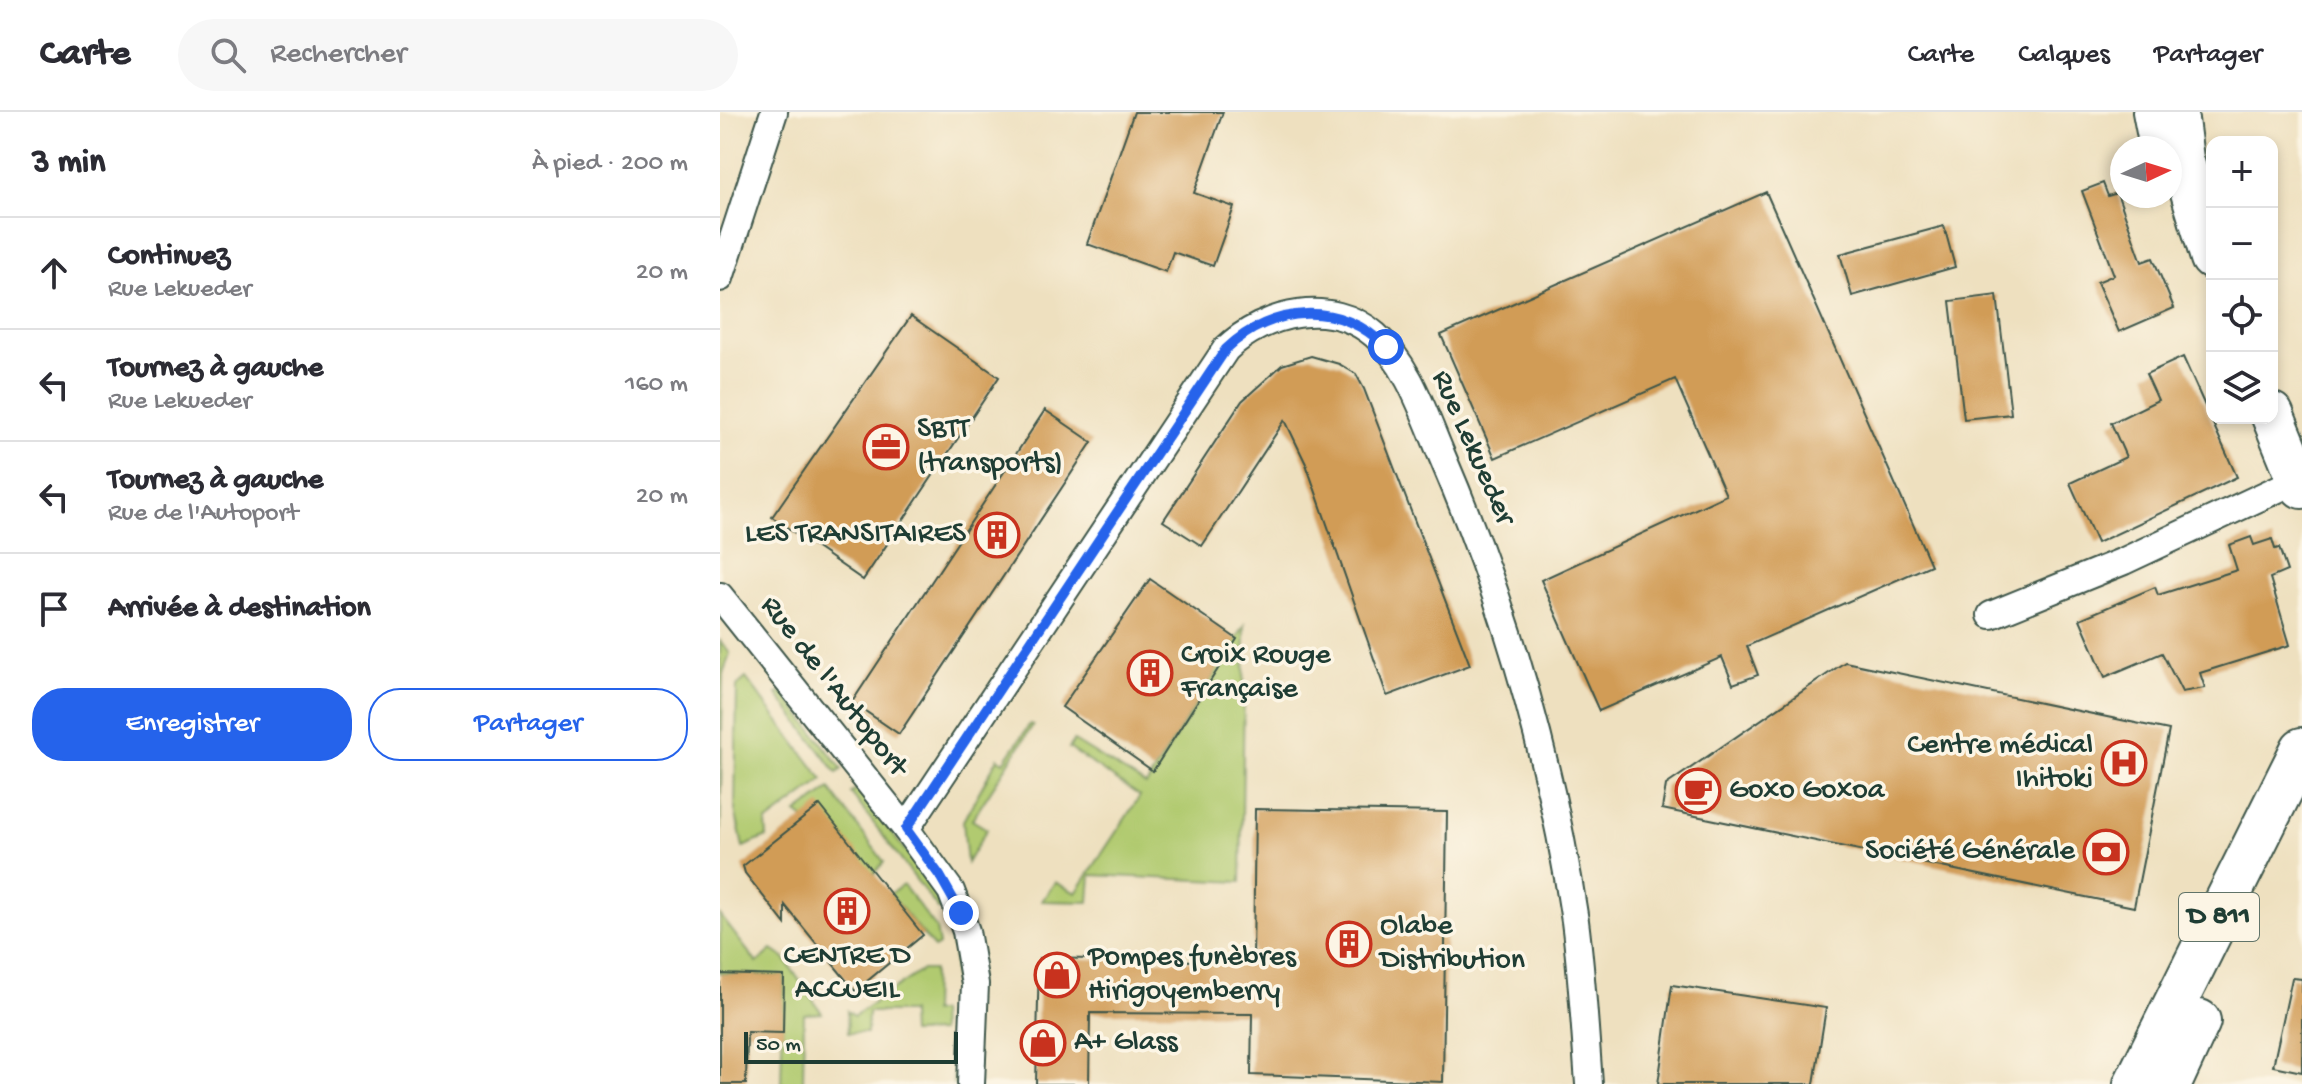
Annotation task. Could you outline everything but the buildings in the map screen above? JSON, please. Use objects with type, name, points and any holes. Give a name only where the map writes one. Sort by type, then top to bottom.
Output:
[{"type":"main road","points":[[2176,112],[2182,159],[2205,239]]},
{"type":"main road","points":[[2276,424],[2300,483]]},
{"type":"main road","name":"D 811","points":[[2135,1084],[2302,749]]},
{"type":"main road","points":[[2170,1084],[2302,816]]},
{"type":"street","points":[[720,278],[774,112]]},
{"type":"street","points":[[2146,112],[2151,136]]},
{"type":"street","points":[[2182,198],[2205,239]]},
{"type":"street","name":"Rue Lekueder","points":[[906,829],[1226,349],[1242,334],[1286,315],[1332,315],[1356,323],[1373,334],[1398,360],[1419,402],[1490,573],[1523,678],[1546,768],[1575,921],[1589,1084]]},
{"type":"street","points":[[1991,615],[2124,561],[2300,483]]},
{"type":"street","name":"Rue de l'Autoport","points":[[720,596],[906,829],[951,891],[966,931],[975,984],[971,1084]]},
{"type":"green space","points":[[1245,625],[1241,882],[1091,875],[1089,902],[1042,901],[1055,882],[1076,893],[1140,796],[1069,748],[1074,741],[1146,785]]},
{"type":"green space","points":[[720,641],[730,653],[723,674],[720,851]]},
{"type":"green space","points":[[746,678],[823,780],[766,823],[767,837],[743,847],[735,810],[737,686]]},
{"type":"green space","points":[[783,692],[842,769],[837,773],[777,694]]},
{"type":"green space","points":[[1030,724],[1033,725],[972,820],[987,829],[967,863],[963,821],[998,758],[1004,762]]},
{"type":"green space","points":[[830,789],[884,862],[874,874],[797,813]]},
{"type":"green space","points":[[857,789],[933,886],[945,909],[938,909],[851,793]]},
{"type":"green space","points":[[903,885],[936,928],[939,945],[934,948],[890,894]]},
{"type":"green space","points":[[720,915],[757,963],[772,950],[784,958],[822,1013],[804,1014],[803,1084],[781,1084],[784,976],[720,973]]},
{"type":"green space","points":[[953,930],[960,961],[960,1084],[953,1084],[954,954],[949,932]]},
{"type":"green space","points":[[922,970],[933,970],[932,1012],[939,1012],[940,1032],[911,1033],[910,1012],[868,1012],[867,1033],[848,1033],[847,1011],[854,1016]]},
{"type":"place","name":"SBTT (transports)","points":[[886,447]]},
{"type":"place","name":"LES TRANSITAIRES","points":[[997,535]]},
{"type":"place","name":"Croix Rouge Française","points":[[1150,673]]},
{"type":"place","name":"Centre médical Ihitoki","points":[[2124,763]]},
{"type":"place","name":"Goxo Goxoa","points":[[1698,791]]},
{"type":"place","name":"Société Générale","points":[[2106,852]]},
{"type":"place","name":"CENTRE D ACCUEIL","points":[[847,911]]},
{"type":"place","name":"Olabe Distribution","points":[[1349,944]]},
{"type":"place","name":"Pompes funèbres Hirigoyemberry","points":[[1057,975]]},
{"type":"place","name":"A+ Glass","points":[[1043,1043]]},
{"type":"route","points":[[961,913],[951,891],[906,829],[1226,349],[1242,334],[1265,323],[1286,315],[1310,312],[1356,323],[1386,347]]}]
